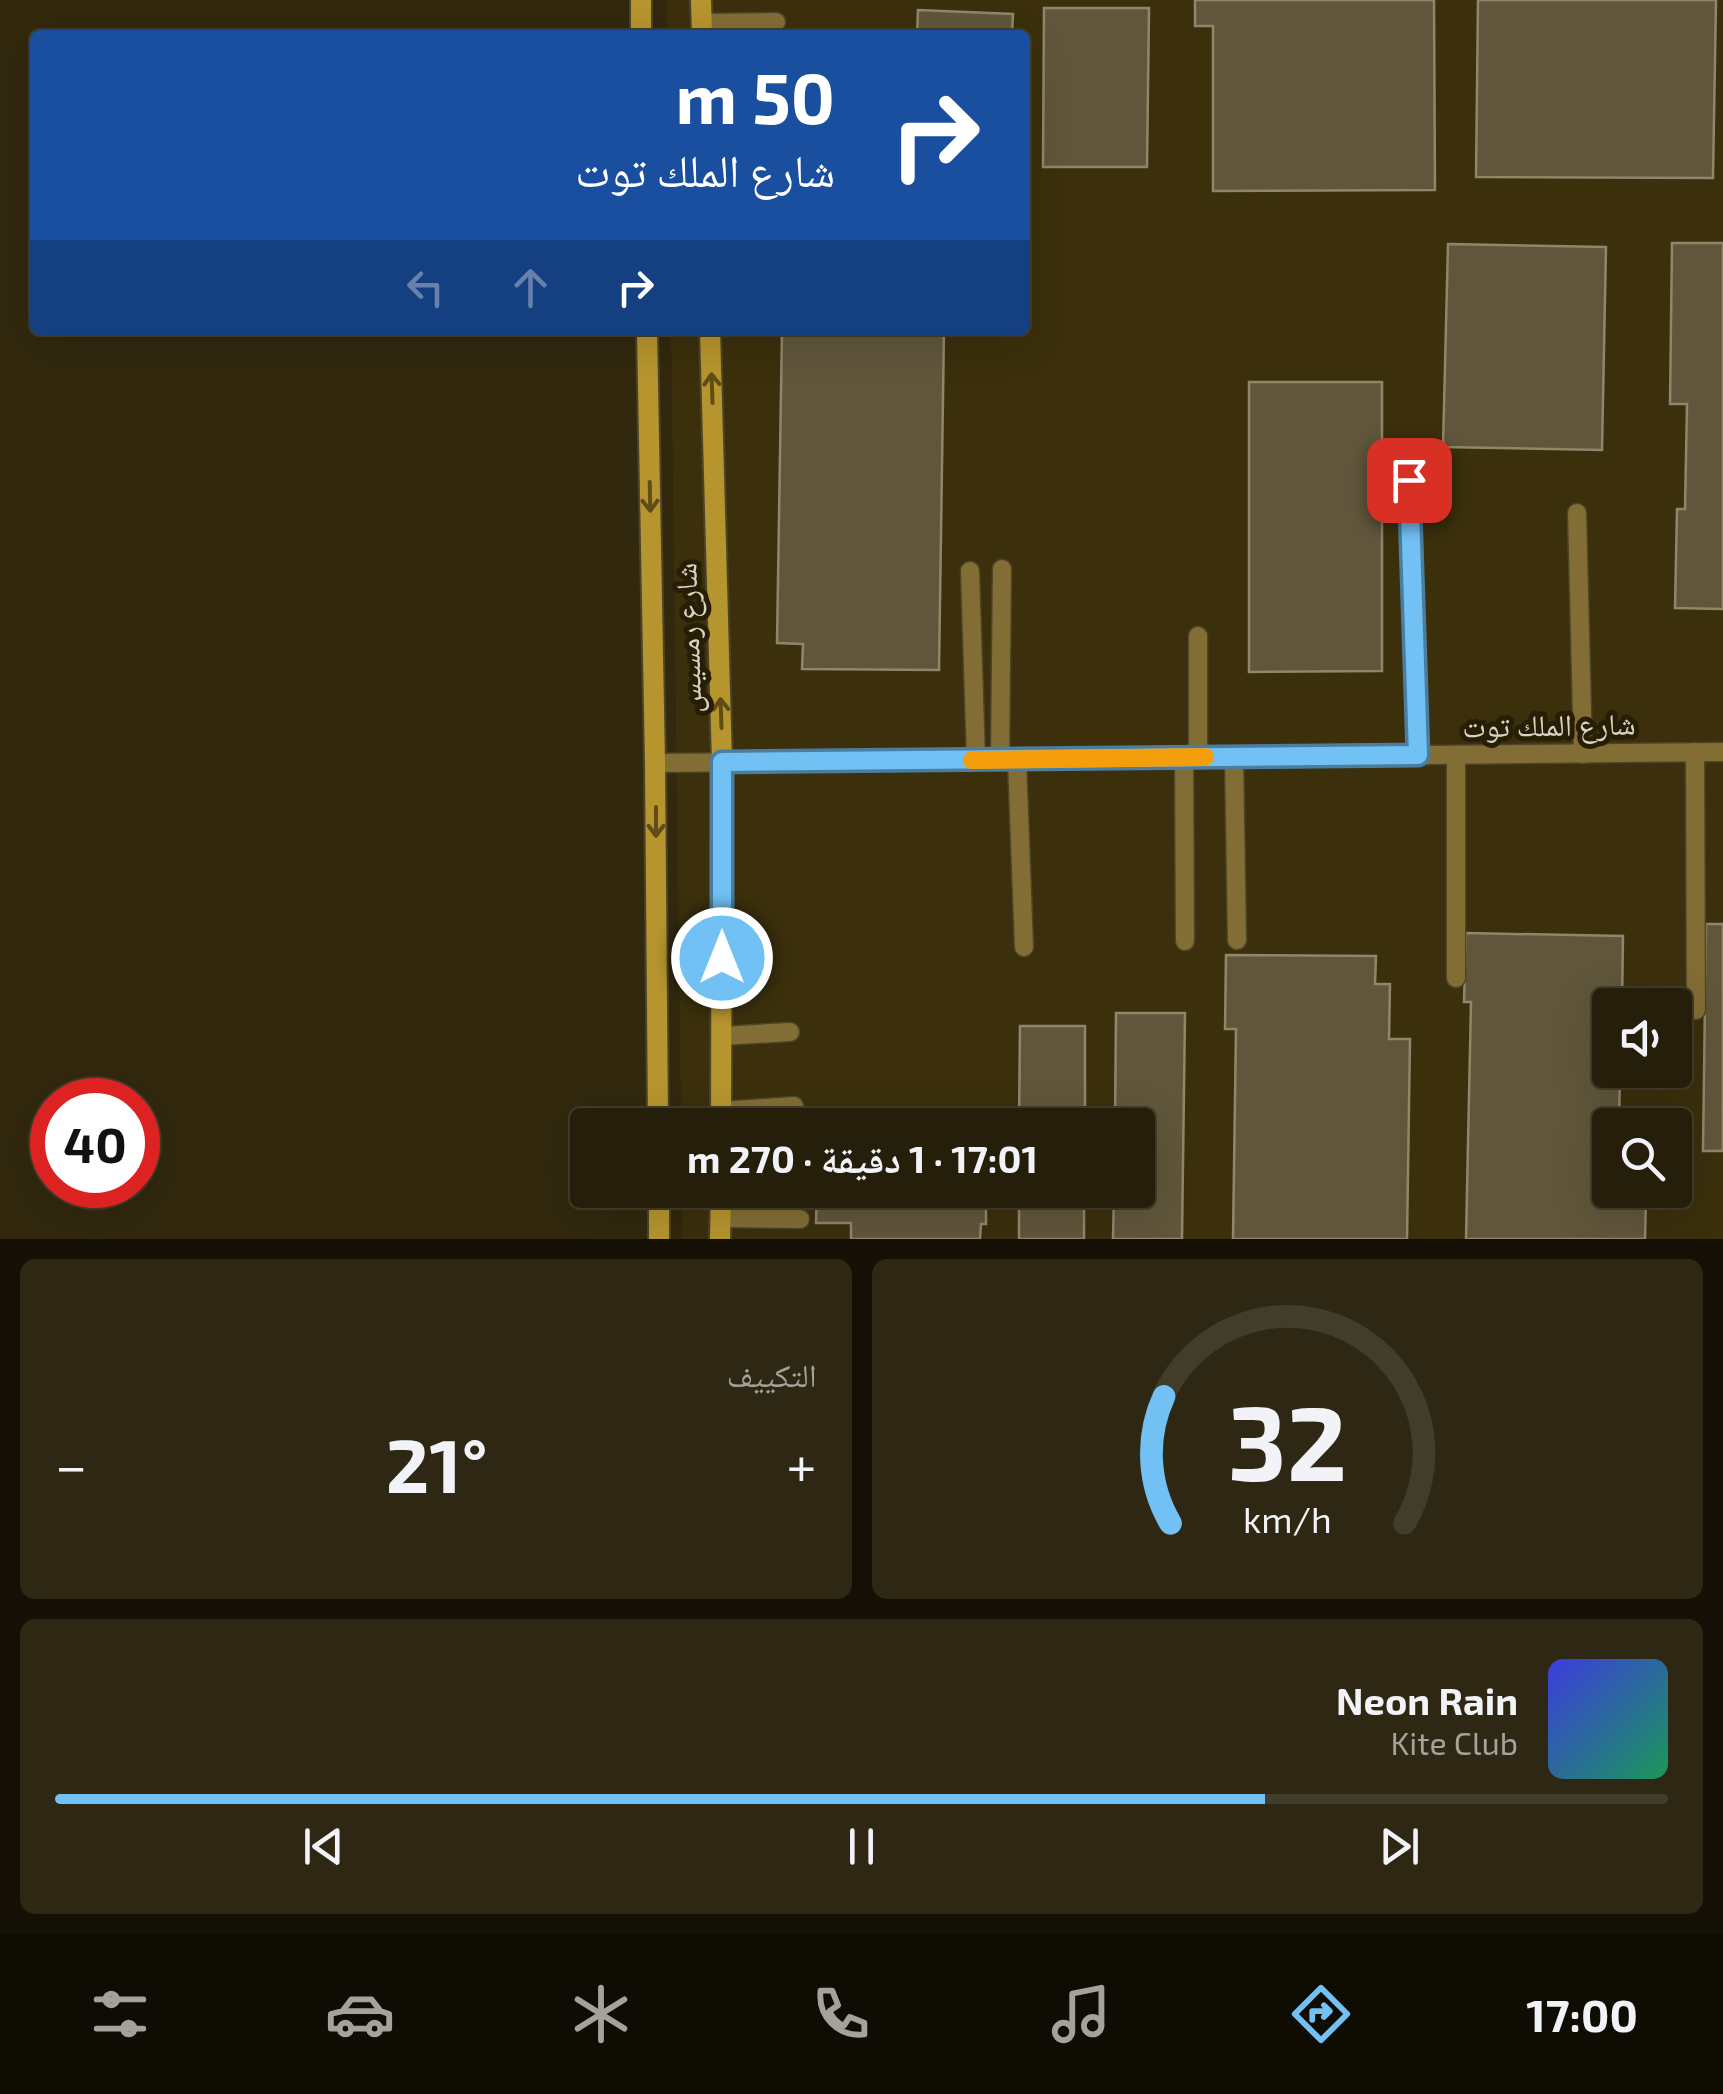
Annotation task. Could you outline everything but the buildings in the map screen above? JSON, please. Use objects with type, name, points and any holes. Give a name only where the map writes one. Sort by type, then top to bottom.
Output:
[{"type":"street","points":[[641,0],[641,30]]},
{"type":"street","points":[[701,0],[702,29]]},
{"type":"street","name":"شارع رمسيس","points":[[647,335],[658,1108]]},
{"type":"street","name":"شارع رمسيس","points":[[710,335],[722,762],[721,1108]]},
{"type":"street","points":[[658,1208],[659,1239]]},
{"type":"lane","points":[[702,29],[776,22]]},
{"type":"lane","points":[[1409,480],[1418,755]]},
{"type":"lane","points":[[1577,513],[1583,754]]},
{"type":"lane","points":[[1002,569],[1009,760],[1024,947]]},
{"type":"lane","points":[[970,572],[976,760]]},
{"type":"lane","points":[[1185,941],[1198,636]]},
{"type":"lane","points":[[1694,752],[1696,1010]]},
{"type":"lane","name":"شارع الملك توت","points":[[655,763],[1723,752]]},
{"type":"lane","points":[[1456,755],[1456,978]]},
{"type":"lane","points":[[1234,757],[1237,940]]},
{"type":"lane","points":[[721,1036],[790,1032]]},
{"type":"lane","points":[[782,1108],[794,1106]]},
{"type":"lane","points":[[720,1228],[800,1219]]},
{"type":"shaded area","points":[[666,0],[1723,0],[1723,1239],[682,1239],[682,1208],[1155,1208],[1155,1108],[681,1108],[671,335],[1030,335],[1030,30],[667,30]]},
{"type":"slow traffic","points":[[972,760],[1205,757]]},
{"type":"route","points":[[722,958],[722,762],[1418,755],[1409,480]]}]
